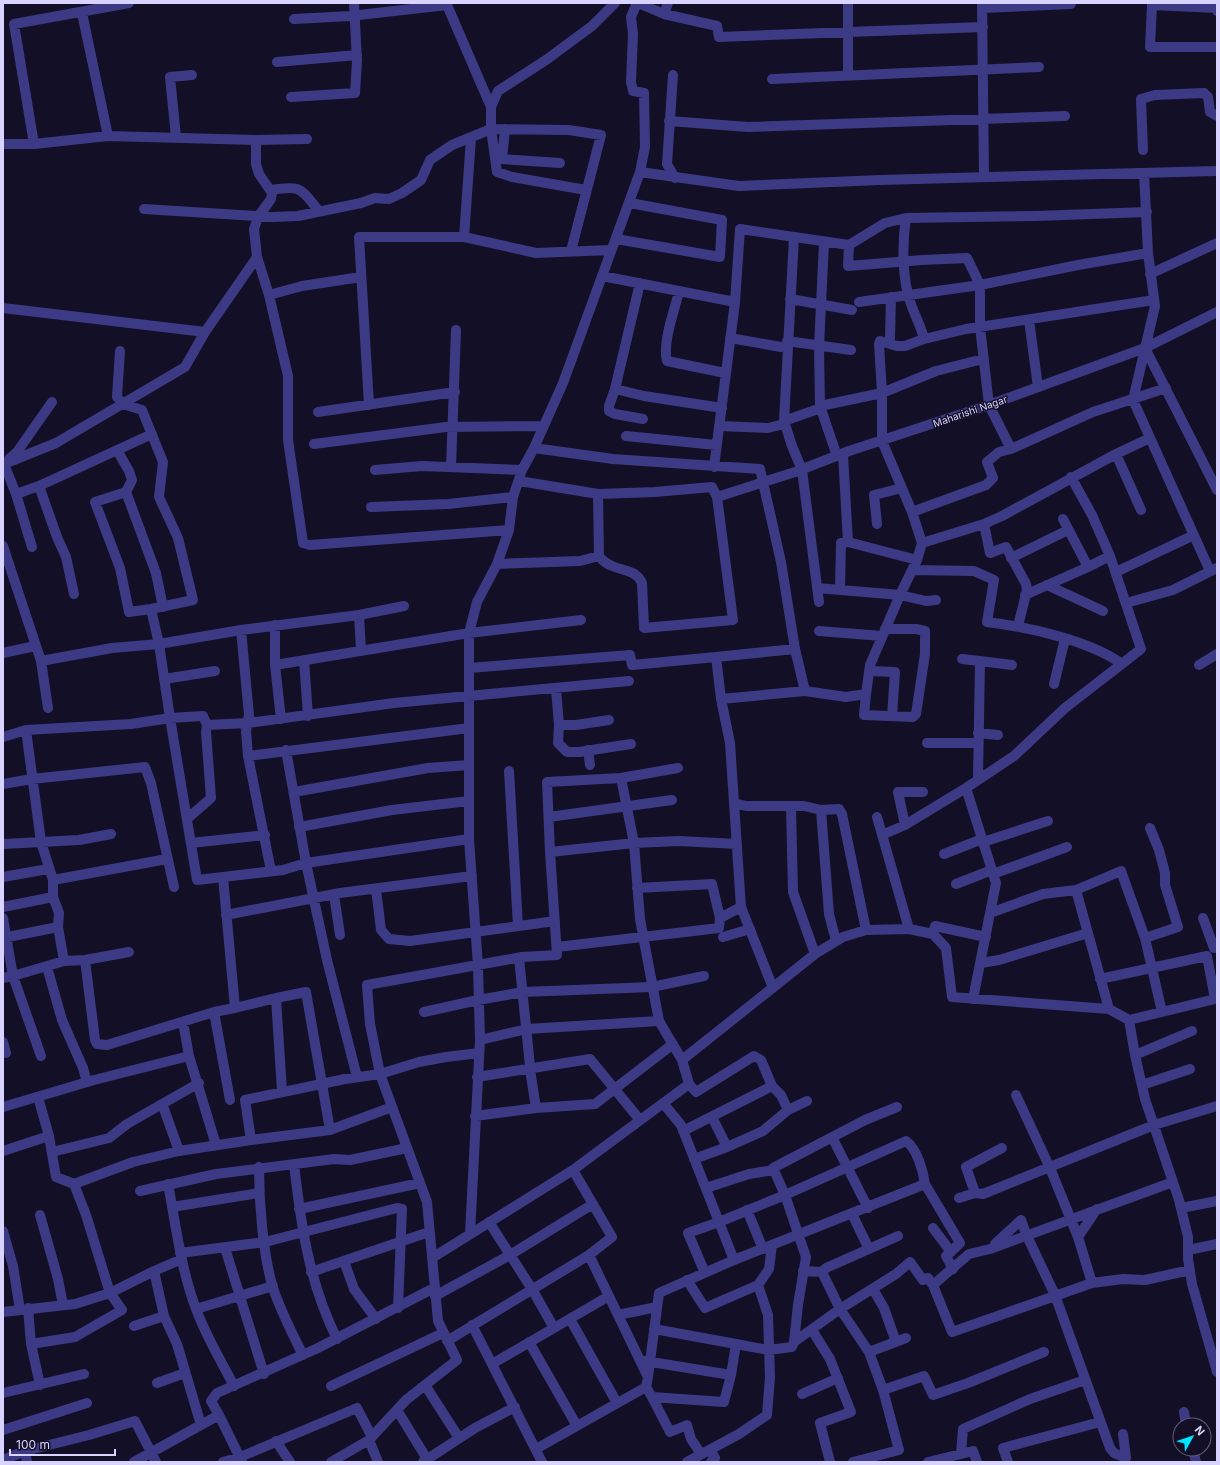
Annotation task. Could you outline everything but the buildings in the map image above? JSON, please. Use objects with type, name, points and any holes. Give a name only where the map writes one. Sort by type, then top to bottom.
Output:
[{"type":"street","points":[[34,144],[14,24],[82,13],[129,3]]},
{"type":"street","points":[[291,97],[355,94],[357,55],[354,3]]},
{"type":"street","points":[[586,190],[512,177],[497,172],[491,129],[491,108],[498,91],[546,60],[586,30],[615,3]]},
{"type":"street","points":[[470,1234],[480,1040],[478,966],[469,839],[469,633],[477,602],[497,564],[509,530],[513,497],[522,470],[534,448],[542,426],[562,383],[630,203],[640,172],[645,147],[644,93],[633,92],[631,82],[633,34],[631,18],[638,3],[664,14],[716,26],[719,38],[983,27]]},
{"type":"street","points":[[664,14],[668,3]]},
{"type":"street","points":[[848,3],[848,74]]},
{"type":"street","points":[[984,177],[982,6],[1071,4]]},
{"type":"street","points":[[294,19],[447,5],[491,108]]},
{"type":"street","points":[[1217,11],[1217,8],[1152,5],[1150,47],[1217,47]]},
{"type":"street","points":[[82,13],[108,136]]},
{"type":"street","points":[[277,62],[357,55]]},
{"type":"street","points":[[772,79],[848,74],[1039,67]]},
{"type":"street","points":[[176,137],[170,77],[192,75]]},
{"type":"street","points":[[673,75],[667,164],[675,178]]},
{"type":"street","points":[[1143,150],[1141,99],[1155,95],[1204,93],[1208,97],[1210,112],[1217,116]]},
{"type":"street","points":[[669,121],[748,127],[844,125],[984,118],[1065,116]]},
{"type":"street","points":[[144,209],[258,217],[298,216],[375,198],[389,199],[402,193],[421,180],[430,160],[452,145],[491,129],[569,130],[601,135],[571,251]]},
{"type":"street","points":[[505,129],[502,158],[560,163]]},
{"type":"street","points":[[3,144],[34,144],[108,136],[256,140],[307,139]]},
{"type":"street","points":[[464,237],[471,138]]},
{"type":"street","points":[[256,140],[256,164],[259,174],[271,190],[271,199],[258,217],[254,229],[257,257],[270,295],[288,376],[288,440],[303,543],[310,545],[509,530]]},
{"type":"street","points":[[640,172],[739,186],[984,177],[1217,171]]},
{"type":"street","points":[[1126,603],[1173,590],[1214,570],[1194,535],[1133,400],[1155,306],[1148,253],[1144,173]]},
{"type":"street","points":[[271,190],[291,186],[300,189],[319,211]]},
{"type":"street","points":[[616,239],[720,257],[722,220],[630,203]]},
{"type":"street","points":[[714,467],[735,302],[740,229],[849,245],[885,223],[906,218],[1036,216],[1146,212]]},
{"type":"street","points":[[906,218],[904,234],[904,262],[908,295],[924,339]]},
{"type":"street","points":[[369,405],[359,237],[464,237],[536,253],[611,250]]},
{"type":"street","points":[[794,237],[790,299],[784,344],[784,422],[802,470],[819,602]]},
{"type":"street","points":[[824,242],[819,347],[820,407],[840,455],[848,542]]},
{"type":"street","points":[[1150,274],[1217,243]]},
{"type":"street","points":[[849,245],[848,266],[967,258],[980,285],[980,327],[989,405],[1011,449]]},
{"type":"street","points":[[790,299],[821,305],[855,306],[891,297],[980,285],[1078,265],[1148,253]]},
{"type":"street","points":[[4,464],[56,442],[185,367],[205,332],[257,257]]},
{"type":"street","points":[[602,276],[735,302]]},
{"type":"street","points":[[270,295],[302,286],[361,277]]},
{"type":"street","points":[[640,283],[609,411],[615,414],[643,419]]},
{"type":"street","points":[[679,291],[668,337],[665,355],[667,361],[725,373]]},
{"type":"street","points":[[890,338],[891,297]]},
{"type":"street","points":[[819,631],[883,633],[916,629],[925,631],[925,654],[916,714],[913,717],[864,715],[869,671],[883,633],[917,560],[922,543],[912,512],[882,441],[880,341],[896,346],[905,346],[924,339],[980,327],[1154,300]]},
{"type":"street","points":[[3,308],[205,332]]},
{"type":"street","name":"Maharishi Nagar","points":[[717,497],[802,470],[840,455],[989,405],[1146,348],[1217,312]]},
{"type":"street","points":[[1029,320],[1038,387]]},
{"type":"street","points":[[451,467],[454,427],[456,330]]},
{"type":"street","points":[[730,338],[851,350]]},
{"type":"street","points":[[1146,348],[1217,490]]},
{"type":"street","points":[[117,450],[129,471],[132,480],[126,492],[95,502],[120,568],[129,612],[193,600],[178,538],[159,497],[163,462],[142,410],[123,404],[118,396],[120,351]]},
{"type":"street","points":[[719,426],[768,428],[820,407],[882,393],[936,371],[983,359]]},
{"type":"street","points":[[912,512],[986,485],[993,478],[987,462],[999,452],[1011,449],[1093,412],[1166,388]]},
{"type":"street","points":[[615,389],[644,396],[722,408]]},
{"type":"street","points":[[318,412],[455,392]]},
{"type":"street","points":[[4,464],[17,452],[52,402]]},
{"type":"street","points":[[314,444],[454,427],[542,426]]},
{"type":"street","points":[[16,494],[39,486],[152,434]]},
{"type":"street","points":[[626,436],[716,445]]},
{"type":"street","points":[[922,543],[984,524],[1002,516],[1071,477],[1150,438]]},
{"type":"street","points":[[534,448],[613,460],[703,464],[714,467],[760,469],[781,562],[795,649],[805,691]]},
{"type":"street","points":[[1116,454],[1141,510]]},
{"type":"street","points":[[4,464],[16,494],[32,547]]},
{"type":"street","points":[[374,470],[422,466],[522,470]]},
{"type":"street","points":[[882,835],[905,825],[966,788],[1014,756],[1065,708],[1122,664],[1140,648],[1110,556],[1092,515],[1071,477]]},
{"type":"street","points":[[519,481],[598,494],[655,492],[712,487],[717,497],[733,620],[644,628],[642,583],[639,576],[632,572],[611,566],[598,556]]},
{"type":"street","points":[[39,486],[57,537],[66,556],[74,594]]},
{"type":"street","points":[[877,524],[874,495],[902,488]]},
{"type":"street","points":[[126,492],[156,573],[164,606]]},
{"type":"street","points":[[598,494],[598,556]]},
{"type":"street","points":[[371,507],[448,504],[513,497]]},
{"type":"street","points":[[1063,519],[1088,567]]},
{"type":"street","points":[[984,524],[990,553],[1006,547],[1026,584],[1018,626]]},
{"type":"street","points":[[1011,558],[1068,530]]},
{"type":"street","points":[[1116,572],[1194,535]]},
{"type":"street","points":[[840,589],[841,543],[848,542],[917,560]]},
{"type":"street","points":[[3,546],[41,661],[48,708]]},
{"type":"street","points":[[497,564],[580,561],[598,556]]},
{"type":"street","points":[[1025,595],[1110,556]]},
{"type":"street","points":[[912,570],[974,571],[994,580],[987,622],[1018,626],[1065,639],[1095,649],[1122,664]]},
{"type":"street","points":[[1047,585],[1103,611]]},
{"type":"street","points":[[817,588],[840,589],[846,592],[900,595],[926,601],[936,600]]},
{"type":"street","points":[[41,661],[112,648],[159,644],[275,625],[359,615],[404,606]]},
{"type":"street","points":[[151,609],[159,644],[197,880],[283,870],[306,863],[469,839]]},
{"type":"street","points":[[359,615],[361,651]]},
{"type":"street","points":[[275,665],[469,633],[581,620]]},
{"type":"street","points":[[275,625],[275,665],[281,719]]},
{"type":"street","points":[[241,630],[249,714],[246,731],[248,756],[271,871]]},
{"type":"street","points":[[1054,684],[1065,639]]},
{"type":"street","points":[[3,653],[35,646]]},
{"type":"street","points":[[469,668],[630,655],[632,665],[795,649]]},
{"type":"street","points":[[1199,665],[1217,654]]},
{"type":"street","points":[[716,657],[721,699],[730,743],[741,907],[773,988]]},
{"type":"street","points":[[304,660],[308,716]]},
{"type":"street","points":[[962,660],[980,660],[1012,665]]},
{"type":"street","points":[[978,779],[980,660]]},
{"type":"street","points":[[164,679],[214,671]]},
{"type":"street","points":[[869,671],[895,672],[892,716]]},
{"type":"street","points":[[207,725],[248,723],[308,716],[394,703],[629,681]]},
{"type":"street","points":[[556,689],[559,725],[558,743],[568,752],[631,744]]},
{"type":"street","points":[[721,699],[805,691],[846,697],[866,694]]},
{"type":"street","points":[[3,737],[26,730],[131,724],[170,718],[202,716],[207,725],[206,732],[211,798],[187,819]]},
{"type":"street","points":[[559,725],[576,725],[609,720]]},
{"type":"street","points":[[248,756],[469,728]]},
{"type":"street","points":[[26,730],[41,842],[48,869],[53,880],[54,898],[59,913],[58,927],[64,961]]},
{"type":"street","points":[[978,733],[998,735]]},
{"type":"street","points":[[927,743],[978,743]]},
{"type":"street","points":[[286,750],[313,897],[327,960],[357,1077]]},
{"type":"street","points":[[588,750],[590,765]]},
{"type":"street","points":[[294,792],[428,768],[469,764]]},
{"type":"street","points":[[3,784],[32,779],[145,767],[151,783],[174,887]]},
{"type":"street","points":[[331,1462],[370,1439],[425,1385],[456,1360],[438,1322],[427,1202],[380,1074],[370,1024],[366,985],[519,958],[558,955],[550,852],[547,782],[621,778],[678,768]]},
{"type":"street","points":[[509,771],[518,926]]},
{"type":"street","points":[[621,778],[634,843],[643,937],[659,1021],[682,1060],[689,1084],[696,1092],[754,1056],[761,1060],[772,1086],[781,1095],[788,1110]]},
{"type":"street","points":[[966,788],[996,883],[973,999]]},
{"type":"street","points":[[905,825],[898,792],[923,792]]},
{"type":"street","points":[[549,817],[626,808],[672,800]]},
{"type":"street","points":[[299,827],[392,810],[469,801]]},
{"type":"street","points":[[734,803],[746,806],[804,806],[821,810],[839,809],[842,814],[866,930]]},
{"type":"street","points":[[791,807],[794,892],[815,954]]},
{"type":"street","points":[[821,810],[829,914],[836,941]]},
{"type":"street","points":[[877,817],[909,929]]},
{"type":"street","points":[[944,854],[982,840],[1048,821]]},
{"type":"street","points":[[1145,938],[1178,927],[1165,885],[1165,873],[1159,850],[1150,828]]},
{"type":"street","points":[[3,844],[79,840],[111,834]]},
{"type":"street","points":[[191,843],[265,835]]},
{"type":"street","points":[[550,852],[634,843],[678,841],[737,844]]},
{"type":"street","points":[[956,884],[1067,847]]},
{"type":"street","points":[[53,880],[167,859]]},
{"type":"street","points":[[3,877],[48,869]]},
{"type":"street","points":[[990,914],[1043,894],[1076,890],[1121,871],[1145,938],[1162,1012]]},
{"type":"street","points":[[223,876],[235,1008]]},
{"type":"street","points":[[226,915],[313,897],[472,876]]},
{"type":"street","points":[[557,947],[719,928],[720,918],[712,884],[638,888]]},
{"type":"street","points":[[376,889],[381,930],[389,939],[410,941],[555,921]]},
{"type":"street","points":[[1076,890],[1109,1009]]},
{"type":"street","points":[[334,895],[340,935]]},
{"type":"street","points":[[3,907],[54,898]]},
{"type":"street","points":[[720,918],[741,907]]},
{"type":"street","points":[[3,918],[8,977],[41,1056]]},
{"type":"street","points":[[682,1060],[815,954],[836,941],[866,930],[909,929],[933,934],[946,948],[951,975],[952,997],[1109,1009],[1129,1020],[1216,998],[1213,951],[1203,918]]},
{"type":"street","points":[[933,934],[935,926],[986,937]]},
{"type":"street","points":[[5,938],[58,927]]},
{"type":"street","points":[[723,937],[750,929]]},
{"type":"street","points":[[981,963],[999,960],[1088,933]]},
{"type":"street","points":[[1100,979],[1152,969],[1213,951]]},
{"type":"street","points":[[8,977],[64,961],[85,960],[129,952]]},
{"type":"street","points":[[519,958],[530,1069],[536,1108]]},
{"type":"street","points":[[85,960],[95,1040],[97,1044],[107,1045],[214,1012],[306,992],[330,1130]]},
{"type":"street","points":[[47,967],[62,1020],[83,1068],[87,1082]]},
{"type":"street","points":[[424,1012],[523,992],[652,987],[704,976]]},
{"type":"street","points":[[276,998],[282,1091]]},
{"type":"street","points":[[214,1012],[230,1100]]},
{"type":"street","points":[[1129,1020],[1142,1085],[1181,1208],[1188,1237],[1192,1284],[1215,1355],[1217,1372]]},
{"type":"street","points":[[480,1040],[527,1029],[659,1021]]},
{"type":"street","points":[[182,1022],[189,1056],[199,1083],[216,1145]]},
{"type":"street","points":[[1135,1055],[1192,1031]]},
{"type":"street","points":[[3,1042],[6,1053]]},
{"type":"street","points":[[475,1116],[536,1108],[595,1104],[613,1088],[673,1044]]},
{"type":"street","points":[[252,1140],[246,1100],[321,1083],[380,1074],[419,1062],[479,1053]]},
{"type":"street","points":[[3,1108],[87,1082],[189,1056]]},
{"type":"street","points":[[477,1077],[590,1059],[640,1120]]},
{"type":"street","points":[[1142,1085],[1190,1069]]},
{"type":"street","points":[[52,1152],[109,1138],[127,1124],[199,1083]]},
{"type":"street","points":[[432,1258],[573,1170],[689,1084]]},
{"type":"street","points":[[683,1131],[772,1086]]},
{"type":"street","points":[[1016,1096],[1050,1168],[1078,1237],[1092,1283]]},
{"type":"street","points":[[38,1097],[49,1136],[56,1177],[74,1184],[133,1162],[179,1151],[330,1130],[392,1107]]},
{"type":"street","points":[[694,1159],[727,1147],[763,1131],[788,1110],[808,1101]]},
{"type":"street","points":[[663,1102],[683,1131],[734,1260]]},
{"type":"street","points":[[160,1105],[164,1109],[179,1151]]},
{"type":"street","points":[[959,1198],[975,1192],[983,1194],[1154,1125],[1217,1106]]},
{"type":"street","points":[[706,1188],[749,1174],[774,1170],[773,1168],[865,1120],[897,1107]]},
{"type":"street","points":[[712,1117],[727,1147]]},
{"type":"street","points":[[3,1151],[49,1136]]},
{"type":"street","points":[[832,1137],[868,1208]]},
{"type":"street","points":[[705,1272],[688,1233],[785,1195],[906,1141],[911,1145],[924,1176],[925,1184],[960,1243],[946,1256],[953,1268]]},
{"type":"street","points":[[140,1191],[216,1174],[259,1167],[334,1159],[350,1160],[407,1148]]},
{"type":"street","points":[[975,1192],[966,1167],[1002,1148]]},
{"type":"street","points":[[294,1164],[302,1233],[311,1272],[326,1318],[336,1339]]},
{"type":"street","points":[[259,1167],[259,1193],[265,1242],[273,1286],[283,1314],[303,1355]]},
{"type":"street","points":[[331,1386],[472,1325],[589,1255],[612,1237],[573,1170]]},
{"type":"street","points":[[654,1329],[768,1350],[792,1347],[794,1342],[806,1257],[785,1195],[774,1170]]},
{"type":"street","points":[[933,1284],[969,1254],[990,1249],[1026,1234],[1173,1182]]},
{"type":"street","points":[[299,1209],[420,1183]]},
{"type":"street","points":[[31,1344],[75,1337],[122,1310],[110,1293],[86,1215],[74,1184]]},
{"type":"street","points":[[168,1184],[181,1256],[196,1309],[209,1340],[234,1386]]},
{"type":"street","points":[[536,1449],[617,1403],[647,1382],[659,1293],[734,1260],[868,1208],[925,1184]]},
{"type":"street","points":[[172,1207],[259,1193]]},
{"type":"street","points":[[1181,1208],[1217,1201]]},
{"type":"street","points":[[196,1408],[211,1401],[217,1393],[264,1374],[510,1255],[593,1204]]},
{"type":"street","points":[[3,1312],[75,1304],[110,1293],[181,1256],[265,1242],[397,1208],[402,1209],[398,1308]]},
{"type":"street","points":[[1078,1237],[1097,1209]]},
{"type":"street","points":[[687,1280],[705,1308],[758,1285],[769,1269],[768,1247],[747,1210]]},
{"type":"street","points":[[852,1214],[869,1249]]},
{"type":"street","points":[[40,1215],[58,1279],[63,1305]]},
{"type":"street","points":[[990,1249],[1021,1220],[1026,1234],[1055,1295],[1110,1448],[1114,1453],[1126,1460]]},
{"type":"street","points":[[490,1222],[532,1289],[554,1328]]},
{"type":"street","points":[[933,1228],[951,1252]]},
{"type":"street","points":[[3,1231],[5,1244],[13,1266],[24,1309],[40,1385]]},
{"type":"street","points":[[311,1272],[429,1232]]},
{"type":"street","points":[[803,1271],[822,1272],[826,1268],[898,1236]]},
{"type":"street","points":[[1188,1250],[1217,1244]]},
{"type":"street","points":[[225,1248],[239,1298],[264,1374]]},
{"type":"street","points":[[589,1255],[639,1359],[652,1397],[670,1432],[687,1425],[691,1439],[705,1452],[715,1458],[711,1462]]},
{"type":"street","points":[[344,1261],[354,1289],[376,1319]]},
{"type":"street","points":[[794,1342],[840,1309],[896,1274],[910,1262],[923,1280],[928,1278],[933,1284],[952,1332],[1092,1283],[1124,1279],[1145,1280],[1190,1270]]},
{"type":"street","points":[[154,1271],[164,1316],[177,1344],[201,1425]]},
{"type":"street","points":[[822,1272],[840,1309],[869,1352],[883,1390],[899,1450],[853,1462]]},
{"type":"street","points":[[687,1462],[739,1434],[767,1416],[770,1377],[768,1315],[758,1285]]},
{"type":"street","points":[[196,1309],[239,1298],[273,1286]]},
{"type":"street","points":[[869,1352],[901,1340],[873,1289]]},
{"type":"street","points":[[492,1364],[609,1296]]},
{"type":"street","points":[[618,1315],[657,1307]]},
{"type":"street","points":[[134,1326],[164,1316]]},
{"type":"street","points":[[570,1319],[617,1403]]},
{"type":"street","points":[[472,1325],[542,1462]]},
{"type":"street","points":[[812,1330],[830,1359],[851,1412],[820,1424],[830,1462]]},
{"type":"street","points":[[529,1342],[577,1426]]},
{"type":"street","points":[[652,1397],[724,1402],[731,1375],[736,1344]]},
{"type":"street","points":[[883,1390],[924,1376],[933,1395],[968,1383],[1044,1352]]},
{"type":"street","points":[[639,1359],[731,1375]]},
{"type":"street","points":[[157,1383],[185,1373]]},
{"type":"street","points":[[3,1393],[84,1374]]},
{"type":"street","points":[[802,1394],[838,1378]]},
{"type":"street","points":[[961,1454],[963,1429],[1030,1399],[1085,1380]]},
{"type":"street","points":[[425,1385],[459,1438]]},
{"type":"street","points":[[211,1401],[241,1460]]},
{"type":"street","points":[[3,1430],[87,1403]]},
{"type":"street","points":[[398,1410],[425,1461],[475,1428],[514,1407]]},
{"type":"street","points":[[223,1462],[241,1460],[276,1441],[357,1408],[378,1462]]},
{"type":"street","points":[[1184,1412],[1185,1417]]},
{"type":"street","points":[[134,1462],[219,1415]]},
{"type":"street","points":[[3,1460],[25,1451],[89,1435],[134,1420],[156,1462]]},
{"type":"street","points":[[1008,1462],[1003,1448],[1100,1422]]},
{"type":"street","points":[[1123,1434],[1126,1460]]},
{"type":"street","points":[[276,1441],[290,1462]]},
{"type":"street","points":[[25,1451],[27,1462]]},
{"type":"street","points":[[928,1462],[973,1451],[977,1462]]}]
